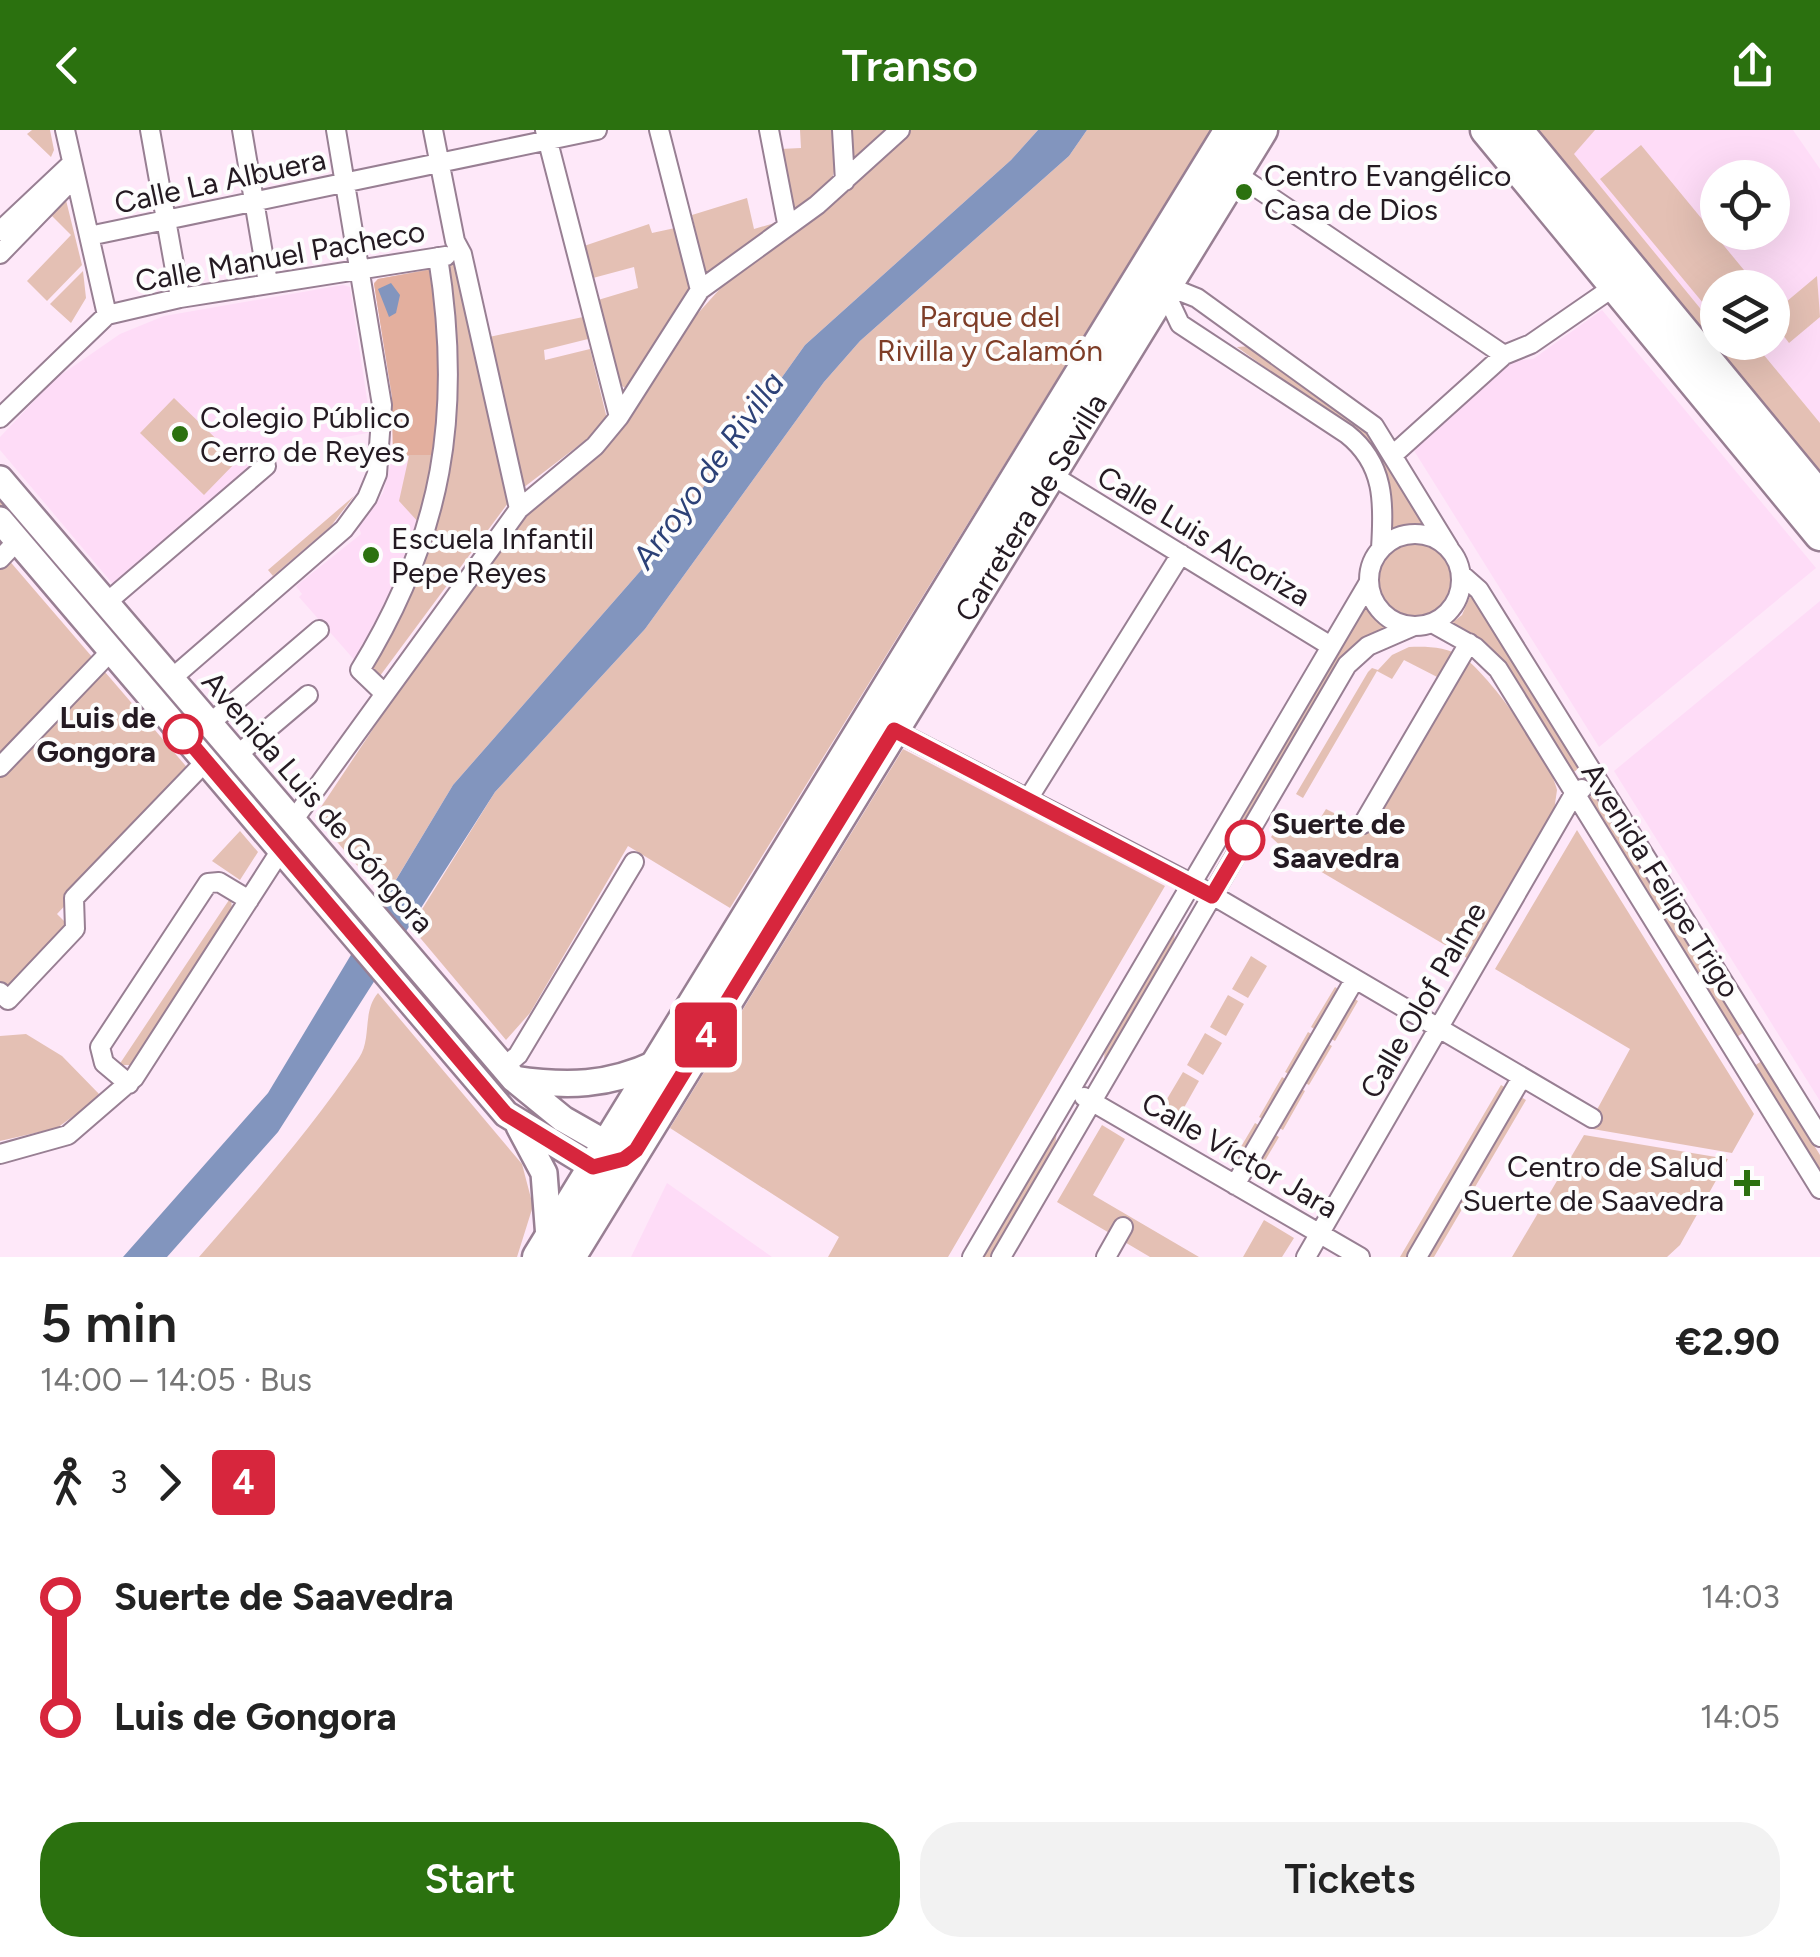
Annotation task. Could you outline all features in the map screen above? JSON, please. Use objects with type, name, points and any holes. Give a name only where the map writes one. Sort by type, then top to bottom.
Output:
[{"type":"highway","name":"Carretera de Sevilla","points":[[881,724],[1230,130]]},
{"type":"highway","name":"Carretera de Sevilla","points":[[881,724],[1050,474],[1262,130]]},
{"type":"highway","points":[[1486,130],[1820,535]]},
{"type":"highway","points":[[1517,130],[1820,498]]},
{"type":"highway","points":[[613,1162],[657,1063],[881,724]]},
{"type":"highway","points":[[552,1251],[613,1162],[881,724]]},
{"type":"main road","name":"Avenida Luis de Góngora","points":[[0,479],[509,1073],[613,1162]]},
{"type":"main road","name":"Avenida Luis de Góngora","points":[[0,520],[9,550],[112,650],[513,1118],[613,1162]]},
{"type":"main road","points":[[509,1073],[583,1085],[616,1080],[657,1063]]},
{"type":"main road","points":[[513,1118],[544,1173],[552,1251]]},
{"type":"street","points":[[0,418],[107,315],[65,130]]},
{"type":"street","points":[[150,130],[180,298]]},
{"type":"street","points":[[242,130],[268,283]]},
{"type":"street","points":[[170,679],[339,534],[373,486],[382,450],[384,415],[336,130]]},
{"type":"street","points":[[434,130],[455,241],[462,254],[520,509]]},
{"type":"street","name":"Calle La Albuera","points":[[89,236],[440,164],[546,135],[596,130]]},
{"type":"street","points":[[658,130],[700,290]]},
{"type":"street","points":[[769,130],[787,223]]},
{"type":"street","points":[[842,130],[845,182]]},
{"type":"street","points":[[292,822],[520,509],[594,446],[619,416],[700,290],[845,182],[900,130]]},
{"type":"street","points":[[546,135],[619,416]]},
{"type":"street","points":[[0,231],[72,163]]},
{"type":"street","points":[[1235,173],[1504,355]]},
{"type":"street","points":[[0,254],[66,186]]},
{"type":"street","points":[[1170,228],[1164,290],[1180,324]]},
{"type":"street","name":"Calle Manuel Pacheco","points":[[107,315],[180,298],[462,254]]},
{"type":"street","points":[[386,694],[360,670],[396,606],[420,549],[445,451],[446,342],[438,257]]},
{"type":"street","points":[[1180,264],[1196,298]]},
{"type":"street","points":[[1394,454],[1504,355],[1531,344],[1615,286]]},
{"type":"street","points":[[1001,1257],[1062,1151],[1096,1044],[1347,665],[1368,646],[1423,625],[1456,602],[1462,575],[1394,454],[1366,418],[1196,298],[1164,290],[1136,304],[1102,355],[1086,371]]},
{"type":"street","points":[[1141,326],[1161,321],[1180,324],[1360,444],[1376,468],[1382,489],[1381,548]]},
{"type":"street","points":[[106,603],[266,466]]},
{"type":"street","name":"Calle Luis Alcoriza","points":[[1050,474],[1329,645]]},
{"type":"street","points":[[972,1257],[1184,944],[1222,829],[1369,582],[1372,563],[1381,548],[1392,539],[1415,533],[1439,540],[1449,548]]},
{"type":"street","points":[[1028,799],[1181,554]]},
{"type":"street","name":"Avenida Felipe Trigo","points":[[1462,575],[1479,590],[1820,1137]]},
{"type":"street","points":[[1369,582],[1375,603],[1384,614],[1423,625]]},
{"type":"street","name":"Avenida Felipe Trigo","points":[[1423,625],[1470,643],[1498,669],[1820,1189]]},
{"type":"street","points":[[209,724],[319,630]]},
{"type":"street","points":[[1363,824],[1470,643]]},
{"type":"street","points":[[0,767],[112,650]]},
{"type":"street","points":[[236,756],[308,694]]},
{"type":"street","points":[[881,724],[1201,890],[1592,1118]]},
{"type":"street","points":[[4,996],[75,929],[74,898],[206,761]]},
{"type":"street","points":[[1574,794],[1597,779]]},
{"type":"street","name":"Calle Olof Palme","points":[[1306,1257],[1574,794]]},
{"type":"street","points":[[0,1154],[68,1136],[128,1084],[281,850]]},
{"type":"street","points":[[509,1073],[634,862]]},
{"type":"street","points":[[128,1084],[104,1063],[101,1042],[208,883],[219,882],[248,900]]},
{"type":"street","points":[[1236,1184],[1355,979]]},
{"type":"street","points":[[1738,1056],[1761,1042]]},
{"type":"street","points":[[1416,1257],[1522,1077]]},
{"type":"street","name":"Calle Víctor Jara","points":[[1081,1095],[1360,1257]]},
{"type":"street","points":[[1106,1257],[1123,1227]]},
{"type":"shaded area","points":[[1554,130],[1793,130],[1820,169],[1820,423],[1768,360],[1790,360],[1790,270],[1700,270],[1700,308]]},
{"type":"shaded area","points":[[429,270],[439,341],[437,455],[393,455],[392,396],[374,284],[378,279]]},
{"type":"shaded area","name":"Colegio Público Cerro de Reyes","points":[[343,285],[350,287],[372,432],[258,454],[260,468],[118,590],[0,450],[0,437],[55,379],[120,334],[164,316]]},
{"type":"shaded area","points":[[1602,310],[1816,568],[1599,747],[1413,449],[1511,361],[1533,359]]},
{"type":"shaded area","name":"Escuela Infantil Pepe Reyes","points":[[393,455],[437,455],[405,567],[357,663],[299,597],[302,594],[296,586],[361,534],[359,527],[383,493]]},
{"type":"shaded area","points":[[1820,601],[1820,1101],[1614,771]]},
{"type":"shaded area","points":[[667,1183],[765,1252],[772,1257],[631,1257]]},
{"type":"green space","points":[[32,130],[50,130],[54,150],[51,157],[27,134]]},
{"type":"green space","points":[[800,130],[834,130],[835,159],[827,188],[793,211],[780,149],[801,148]]},
{"type":"green space","points":[[850,130],[893,130],[852,161]]},
{"type":"green space","name":"Parque del Rivilla y Calamón","points":[[910,130],[1038,130],[1011,160],[805,345],[657,552],[453,785],[385,898],[315,816],[381,717],[529,511],[736,271],[868,170]]},
{"type":"green space","name":"Parque del Rivilla y Calamón","points":[[1087,130],[1211,130],[730,908],[628,846],[530,1013],[506,1040],[411,927],[495,792],[645,629],[824,382],[860,341],[1069,156]]},
{"type":"green space","points":[[1533,130],[1595,130],[1574,154],[1700,308],[1700,331]]},
{"type":"green space","points":[[1641,145],[1700,217],[1700,250],[1727,250],[1744,270],[1700,270],[1700,299],[1600,179]]},
{"type":"green space","points":[[64,192],[82,265],[47,301],[27,281],[71,235],[46,210]]},
{"type":"green space","points":[[747,198],[754,229],[778,222],[706,275],[692,215]]},
{"type":"green space","points":[[649,224],[652,233],[675,228],[692,292],[625,388],[618,383],[598,300],[638,288],[634,267],[593,278],[584,246]]},
{"type":"green space","points":[[457,264],[508,503],[374,684],[365,650],[391,601],[420,524],[399,501],[409,456],[393,455],[392,396],[374,283],[378,279]]},
{"type":"green space","points":[[83,271],[86,298],[71,323],[50,304]]},
{"type":"green space","points":[[1817,276],[1820,317],[1790,342],[1790,299]]},
{"type":"green space","points":[[583,317],[588,339],[544,350],[545,360],[590,349],[608,423],[523,488],[489,337]]},
{"type":"green space","points":[[1252,346],[1363,425],[1426,524],[1388,530],[1389,484],[1366,441],[1237,347]]},
{"type":"green space","points":[[1724,360],[1768,360],[1820,423],[1820,476]]},
{"type":"green space","points":[[174,398],[238,460],[204,495],[140,433]]},
{"type":"green space","points":[[0,492],[257,792],[250,800],[0,508]]},
{"type":"green space","points":[[354,496],[331,526],[273,576],[268,570]]},
{"type":"green space","points":[[1415,543],[1442,554],[1453,581],[1442,608],[1415,619],[1388,608],[1377,581],[1388,554]]},
{"type":"green space","points":[[7,558],[191,772],[57,914],[73,930],[8,997],[0,989],[0,565]]},
{"type":"green space","points":[[1471,594],[1580,768],[1572,773],[1506,666],[1470,635],[1448,626],[1462,615]]},
{"type":"green space","points":[[1363,604],[1385,628],[1347,653],[1228,848],[1229,832]]},
{"type":"green space","points":[[1409,647],[1450,651],[1474,666],[1531,739],[1557,790],[1554,811],[1467,958],[1286,851],[1271,837],[1275,831],[1283,835],[1293,815],[1315,827],[1326,809],[1358,825],[1443,680],[1404,660],[1392,679],[1377,671],[1303,798],[1296,794],[1368,672],[1372,668],[1378,670],[1392,655]]},
{"type":"green space","points":[[903,749],[1165,886],[948,1257],[828,1257],[839,1237],[670,1128]]},
{"type":"green space","points":[[1593,794],[1744,1032],[1737,1037],[1586,798]]},
{"type":"green space","points":[[1577,830],[1754,1114],[1732,1153],[1587,1128],[1630,1049],[1495,969]]},
{"type":"green space","points":[[240,831],[258,852],[240,880],[212,861]]},
{"type":"green space","points":[[231,897],[232,910],[133,1065],[119,1065]]},
{"type":"green space","points":[[1175,927],[1174,944],[1104,1060],[1105,1046]]},
{"type":"green space","points":[[1251,956],[1267,966],[1248,998],[1232,989]]},
{"type":"green space","points":[[1335,987],[1358,1001],[1335,1041],[1311,1027]]},
{"type":"green space","points":[[378,993],[522,1164],[533,1206],[517,1257],[199,1257],[302,1135],[359,1058],[370,1008]]},
{"type":"green space","points":[[1228,995],[1244,1004],[1226,1036],[1210,1027]]},
{"type":"green space","points":[[1308,1032],[1332,1046],[1309,1085],[1285,1072]]},
{"type":"green space","points":[[1205,1033],[1222,1043],[1203,1075],[1187,1065]]},
{"type":"green space","points":[[26,1034],[62,1056],[101,1096],[57,1128],[0,1141],[0,1036]]},
{"type":"green space","points":[[1762,1061],[1820,1155],[1820,1172],[1754,1066]]},
{"type":"green space","points":[[1183,1072],[1199,1081],[1181,1113],[1164,1104]]},
{"type":"green space","points":[[1282,1077],[1305,1091],[1283,1130],[1259,1117]]},
{"type":"green space","points":[[1501,1085],[1526,1100],[1434,1257],[1400,1257]]},
{"type":"green space","points":[[1255,1123],[1279,1137],[1256,1176],[1232,1162]]},
{"type":"green space","points":[[1102,1125],[1125,1139],[1093,1195],[1199,1257],[1150,1257],[1057,1202]]},
{"type":"green space","points":[[1057,1130],[1055,1147],[991,1257],[981,1257]]},
{"type":"green space","points":[[1584,1135],[1728,1159],[1680,1245],[1667,1257],[1512,1257]]},
{"type":"green space","points":[[1264,1220],[1294,1238],[1282,1257],[1243,1257]]},
{"type":"water","points":[[1038,130],[1087,130],[1069,156],[860,341],[824,382],[645,629],[495,792],[278,1132],[167,1257],[123,1257],[268,1093],[453,785],[657,552],[805,345],[1011,160]]},
{"type":"water","points":[[391,283],[400,295],[396,313],[389,317],[378,289]]},
{"type":"bus line","name":"4","points":[[183,734],[506,1114],[593,1167],[624,1159],[636,1150],[894,730],[1212,896],[1245,840]]},
{"type":"place","name":"Centro Evangélico Casa de Dios","points":[[1244,192]]},
{"type":"place","name":"Colegio Público Cerro de Reyes","points":[[180,434]]},
{"type":"place","name":"Escuela Infantil Pepe Reyes","points":[[371,555]]},
{"type":"place","name":"Luis de Gongora","points":[[183,734]]},
{"type":"place","name":"Suerte de Saavedra","points":[[1245,840]]},
{"type":"place","name":"Centro de Salud Suerte de Saavedra","points":[[1747,1183]]},
{"type":"water label","name":"Arroyo de Rivilla","points":[[708,470]]}]
